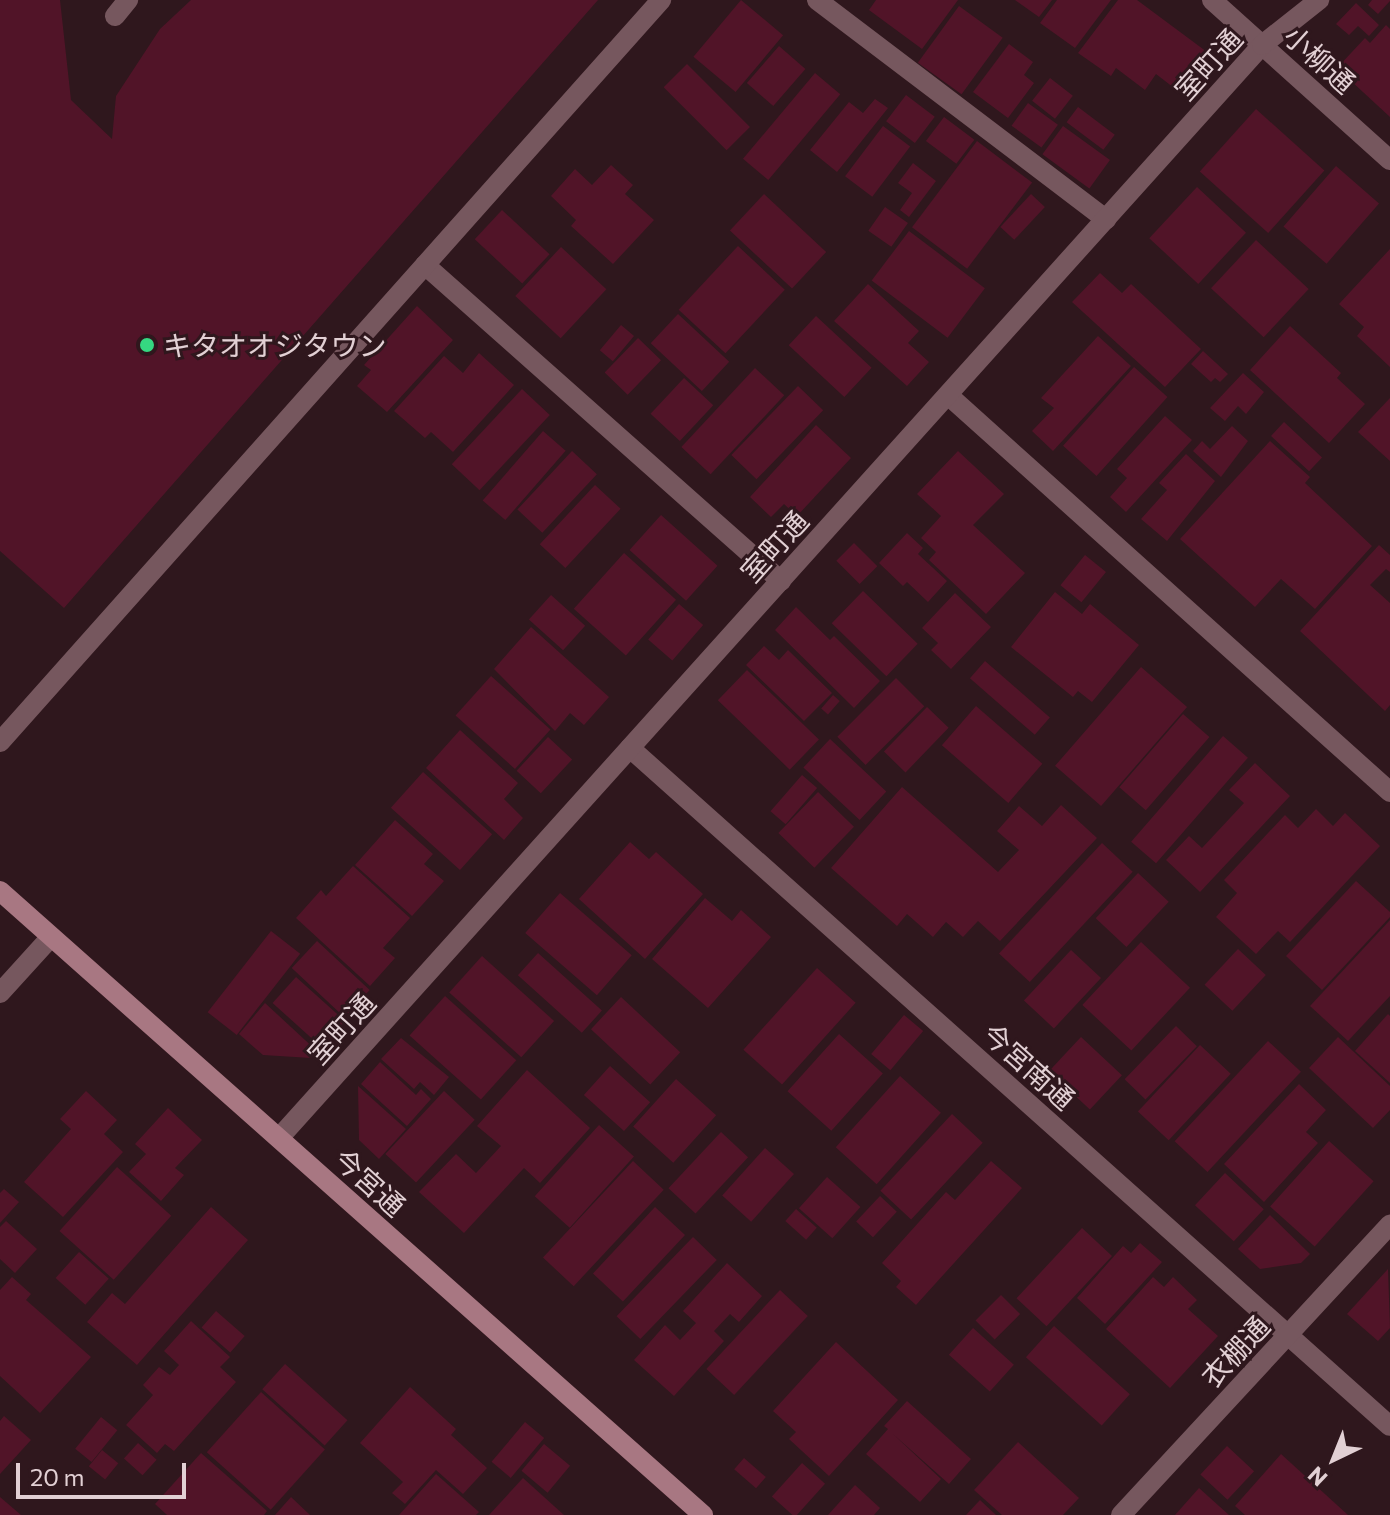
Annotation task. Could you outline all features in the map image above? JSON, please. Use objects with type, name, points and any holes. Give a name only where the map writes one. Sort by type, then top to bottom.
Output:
[{"type":"street","points":[[0,742],[661,0]]},
{"type":"street","points":[[817,0],[1106,219]]},
{"type":"street","name":"小柳通","points":[[1212,0],[1390,160]]},
{"type":"street","name":"室町通","points":[[279,1138],[1262,45],[1319,0]]},
{"type":"street","points":[[425,265],[781,581]]},
{"type":"street","points":[[948,395],[1390,792]]},
{"type":"street","name":"今宮南通","points":[[630,748],[1390,1426]]},
{"type":"street","name":"今宮通","points":[[0,891],[702,1515]]},
{"type":"street","points":[[0,993],[51,937]]},
{"type":"street","name":"衣棚通","points":[[1121,1515],[1390,1224]]},
{"type":"building","name":"キタオオジタウン","points":[[0,0],[60,0],[71,100],[112,139],[116,96],[160,29],[191,0],[598,0],[64,608],[0,551]]},
{"type":"building","points":[[741,0],[783,35],[736,92],[693,57]]},
{"type":"building","points":[[876,0],[958,0],[922,49],[869,10]]},
{"type":"building","points":[[1015,0],[1052,0],[1039,17]]},
{"type":"building","points":[[1057,0],[1111,0],[1075,48],[1040,23]]},
{"type":"building","points":[[1118,0],[1137,0],[1207,52],[1178,91],[1156,74],[1145,90],[1116,68],[1111,76],[1078,53]]},
{"type":"building","points":[[1372,0],[1390,1],[1378,14],[1368,5]]},
{"type":"building","points":[[1356,3],[1379,25],[1369,36],[1358,26],[1349,35],[1336,24]]},
{"type":"building","points":[[959,6],[1003,38],[962,94],[918,63]]},
{"type":"building","points":[[1386,25],[1390,29],[1390,117],[1337,68],[1365,38],[1370,43]]},
{"type":"building","points":[[1009,44],[1033,62],[1024,75],[1034,83],[1008,118],[973,92]]},
{"type":"building","points":[[779,46],[805,69],[773,106],[747,83]]},
{"type":"building","points":[[687,64],[750,127],[727,150],[664,87]]},
{"type":"building","points":[[815,73],[840,94],[768,180],[743,159]]},
{"type":"building","points":[[1050,78],[1073,96],[1055,119],[1032,101]]},
{"type":"building","points":[[906,95],[935,117],[915,143],[886,121]]},
{"type":"building","points":[[875,99],[888,108],[837,172],[810,150],[849,102],[863,113]]},
{"type":"building","points":[[1028,103],[1058,125],[1041,147],[1012,126]]},
{"type":"building","points":[[1078,107],[1115,135],[1103,150],[1067,122]]},
{"type":"building","points":[[1256,109],[1324,171],[1268,233],[1200,171]]},
{"type":"building","points":[[944,117],[974,140],[956,164],[926,141]]},
{"type":"building","points":[[883,126],[910,146],[872,197],[845,176]]},
{"type":"building","points":[[1063,126],[1110,160],[1089,188],[1042,154]]},
{"type":"building","points":[[977,141],[1032,183],[967,269],[912,227]]},
{"type":"building","points":[[913,163],[936,181],[909,217],[900,210],[912,193],[898,183]]},
{"type":"building","points":[[611,165],[633,185],[625,194],[654,220],[613,264],[571,226],[576,220],[551,196],[575,169],[592,185]]},
{"type":"building","points":[[1336,166],[1379,203],[1327,264],[1284,226]]},
{"type":"building","points":[[1197,187],[1246,233],[1198,284],[1149,238]]},
{"type":"building","points":[[764,194],[826,252],[792,289],[730,231]]},
{"type":"building","points":[[1031,194],[1045,207],[1014,240],[1000,227]]},
{"type":"building","points":[[885,207],[908,223],[891,247],[868,231]]},
{"type":"building","points":[[502,210],[550,254],[522,284],[475,239]]},
{"type":"building","points":[[909,231],[985,288],[948,338],[872,281]]},
{"type":"building","points":[[1256,240],[1309,289],[1264,337],[1211,288]]},
{"type":"building","points":[[738,246],[785,290],[725,353],[679,310]]},
{"type":"building","points":[[561,247],[606,289],[561,338],[515,296]]},
{"type":"building","points":[[1390,249],[1390,367],[1357,336],[1364,327],[1339,304]]},
{"type":"building","points":[[1100,273],[1122,293],[1131,284],[1201,349],[1165,387],[1072,302]]},
{"type":"building","points":[[868,284],[919,331],[908,343],[929,362],[907,386],[834,321]]},
{"type":"building","points":[[417,306],[453,340],[387,412],[357,386],[371,370],[364,365]]},
{"type":"building","points":[[678,314],[729,362],[702,391],[651,343]]},
{"type":"building","points":[[816,316],[872,368],[844,397],[789,345]]},
{"type":"building","points":[[621,325],[634,336],[613,361],[600,350]]},
{"type":"building","points":[[1290,326],[1341,373],[1337,378],[1365,404],[1329,443],[1250,370]]},
{"type":"building","points":[[1098,336],[1131,366],[1053,451],[1032,431],[1054,408],[1041,398]]},
{"type":"building","points":[[638,338],[661,360],[628,395],[605,373]]},
{"type":"building","points":[[1203,351],[1228,374],[1220,382],[1215,378],[1211,382],[1191,364]]},
{"type":"building","points":[[479,353],[514,385],[453,452],[431,432],[425,438],[394,411],[444,356],[463,373]]},
{"type":"building","points":[[1134,367],[1167,397],[1097,476],[1063,446]]},
{"type":"building","points":[[755,368],[784,395],[711,474],[681,447]]},
{"type":"building","points":[[1243,373],[1264,392],[1246,414],[1238,406],[1225,421],[1210,408]]},
{"type":"building","points":[[684,378],[713,405],[680,441],[651,414]]},
{"type":"building","points":[[798,386],[823,410],[756,479],[731,455]]},
{"type":"building","points":[[522,389],[550,415],[480,490],[452,464]]},
{"type":"building","points":[[1390,398],[1390,461],[1358,432]]},
{"type":"building","points":[[1165,416],[1192,440],[1126,512],[1110,497],[1127,478],[1117,469]]},
{"type":"building","points":[[1284,422],[1322,457],[1309,471],[1271,436]]},
{"type":"building","points":[[816,425],[851,458],[797,516],[784,504],[771,517],[750,497]]},
{"type":"building","points":[[1232,426],[1248,441],[1221,477],[1193,451],[1202,441],[1210,449]]},
{"type":"building","points":[[543,431],[566,451],[505,520],[483,500]]},
{"type":"building","points":[[1270,441],[1310,477],[1305,483],[1372,546],[1315,609],[1281,579],[1255,607],[1180,539]]},
{"type":"building","points":[[572,451],[597,474],[542,533],[517,510]]},
{"type":"building","points":[[958,451],[1004,494],[973,525],[1025,573],[986,614],[929,560],[936,552],[921,538],[941,516],[917,494]]},
{"type":"building","points":[[1186,454],[1215,481],[1167,541],[1141,519],[1167,490],[1159,483]]},
{"type":"building","points":[[595,485],[621,509],[565,568],[540,544]]},
{"type":"building","points":[[661,515],[717,566],[686,601],[630,550]]},
{"type":"building","points":[[907,533],[923,548],[918,554],[947,581],[928,602],[907,582],[903,586],[879,563]]},
{"type":"building","points":[[854,543],[877,566],[860,584],[836,561]]},
{"type":"building","points":[[1379,545],[1390,555],[1390,572],[1386,569],[1370,585],[1390,603],[1390,705],[1385,711],[1300,631]]},
{"type":"building","points":[[624,553],[676,600],[626,656],[574,609]]},
{"type":"building","points":[[1085,555],[1106,572],[1081,602],[1060,585]]},
{"type":"building","points":[[863,591],[918,644],[886,676],[832,623]]},
{"type":"building","points":[[1055,592],[1082,614],[1090,604],[1139,645],[1092,702],[1078,691],[1073,697],[1011,647]]},
{"type":"building","points":[[955,593],[991,627],[951,669],[931,650],[938,643],[922,628]]},
{"type":"building","points":[[551,595],[585,626],[563,650],[529,620]]},
{"type":"building","points":[[679,604],[703,625],[672,660],[648,639]]},
{"type":"building","points":[[796,607],[830,640],[834,636],[880,681],[854,708],[775,630]]},
{"type":"building","points":[[531,627],[609,697],[584,725],[570,713],[555,731],[494,669]]},
{"type":"building","points":[[764,646],[779,660],[788,650],[832,693],[804,721],[746,665]]},
{"type":"building","points":[[985,661],[1050,717],[1035,735],[970,678]]},
{"type":"building","points":[[1141,667],[1187,707],[1101,806],[1055,766]]},
{"type":"building","points":[[747,670],[819,739],[790,770],[718,700]]},
{"type":"building","points":[[491,676],[550,730],[515,769],[456,715]]},
{"type":"building","points":[[896,678],[924,706],[866,765],[837,737]]},
{"type":"building","points":[[833,695],[840,701],[828,714],[821,709]]},
{"type":"building","points":[[976,706],[1042,764],[1008,803],[942,745]]},
{"type":"building","points":[[927,707],[949,728],[906,772],[884,752]]},
{"type":"building","points":[[1183,714],[1209,737],[1146,810],[1119,787]]},
{"type":"building","points":[[460,730],[518,783],[504,799],[523,818],[504,840],[426,768]]},
{"type":"building","points":[[1223,736],[1248,758],[1156,863],[1131,842]]},
{"type":"building","points":[[548,737],[572,760],[541,793],[517,771]]},
{"type":"building","points":[[830,739],[886,792],[860,820],[803,768]]},
{"type":"building","points":[[1255,763],[1290,796],[1200,892],[1166,860],[1189,836],[1202,848],[1244,803],[1229,790]]},
{"type":"building","points":[[423,772],[492,834],[460,870],[391,808]]},
{"type":"building","points":[[802,775],[817,788],[786,824],[771,811]]},
{"type":"building","points":[[902,787],[998,872],[1019,850],[997,831],[1019,806],[1042,826],[1061,805],[1097,838],[1000,941],[978,921],[963,937],[946,922],[933,937],[907,914],[897,926],[831,868]]},
{"type":"building","points":[[818,792],[854,827],[814,868],[778,833]]},
{"type":"building","points":[[1316,809],[1333,826],[1345,813],[1380,846],[1290,942],[1278,931],[1256,954],[1216,917],[1237,893],[1224,880],[1285,815],[1298,828]]},
{"type":"building","points":[[395,820],[433,854],[424,864],[444,881],[412,916],[355,865]]},
{"type":"building","points":[[630,842],[649,859],[656,852],[703,894],[645,959],[579,899]]},
{"type":"building","points":[[1102,843],[1133,872],[1030,982],[999,953]]},
{"type":"building","points":[[353,866],[410,918],[383,948],[395,958],[370,986],[296,918],[321,890],[326,896]]},
{"type":"building","points":[[1138,873],[1169,902],[1126,947],[1096,918]]},
{"type":"building","points":[[1356,881],[1390,912],[1390,917],[1322,990],[1286,956]]},
{"type":"building","points":[[560,893],[632,955],[597,995],[525,933]]},
{"type":"building","points":[[705,898],[732,921],[741,910],[771,937],[708,1008],[652,959]]},
{"type":"building","points":[[1390,920],[1390,996],[1348,1041],[1310,1006]]},
{"type":"building","points":[[271,931],[300,954],[237,1035],[208,1012]]},
{"type":"building","points":[[317,941],[370,990],[344,1017],[292,968]]},
{"type":"building","points":[[1141,942],[1190,988],[1131,1051],[1082,1005]]},
{"type":"building","points":[[1238,949],[1266,975],[1232,1011],[1205,985]]},
{"type":"building","points":[[1071,950],[1101,978],[1054,1028],[1024,1000]]},
{"type":"building","points":[[538,953],[602,1011],[582,1033],[518,975]]},
{"type":"building","points":[[482,956],[554,1021],[521,1057],[449,992]]},
{"type":"building","points":[[817,968],[856,1003],[782,1085],[743,1050]]},
{"type":"building","points":[[296,977],[345,1021],[322,1047],[273,1003]]},
{"type":"building","points":[[445,996],[516,1060],[481,1100],[410,1035]]},
{"type":"building","points":[[621,997],[680,1052],[650,1084],[591,1029]]},
{"type":"building","points":[[265,1003],[318,1052],[311,1058],[263,1055],[239,1034]]},
{"type":"building","points":[[1388,1014],[1390,1016],[1390,1083],[1355,1051]]},
{"type":"building","points":[[904,1015],[923,1031],[890,1070],[871,1054]]},
{"type":"building","points":[[1176,1026],[1197,1046],[1145,1099],[1125,1079]]},
{"type":"building","points":[[839,1034],[883,1073],[831,1131],[787,1091]]},
{"type":"building","points":[[1081,1037],[1122,1075],[1090,1110],[1049,1071]]},
{"type":"building","points":[[1338,1037],[1390,1086],[1390,1110],[1373,1128],[1309,1068]]},
{"type":"building","points":[[401,1038],[449,1077],[434,1095],[420,1082],[414,1089],[381,1059]]},
{"type":"building","points":[[1268,1041],[1301,1072],[1207,1172],[1175,1141]]},
{"type":"building","points":[[1200,1045],[1231,1074],[1169,1140],[1138,1112]]},
{"type":"building","points":[[380,1062],[416,1095],[421,1089],[431,1099],[407,1126],[361,1084]]},
{"type":"building","points":[[610,1066],[650,1102],[624,1131],[584,1095]]},
{"type":"building","points":[[527,1070],[590,1128],[540,1183],[524,1168],[464,1233],[419,1192],[456,1154],[476,1173],[501,1146],[477,1126]]},
{"type":"building","points":[[900,1076],[941,1113],[877,1184],[836,1147]]},
{"type":"building","points":[[676,1079],[716,1115],[673,1163],[633,1127]]},
{"type":"building","points":[[1299,1084],[1326,1110],[1306,1132],[1318,1143],[1264,1202],[1224,1164]]},
{"type":"building","points":[[358,1086],[406,1129],[379,1159],[359,1140]]},
{"type":"building","points":[[86,1091],[117,1120],[104,1134],[123,1152],[63,1217],[24,1182],[71,1129],[60,1119]]},
{"type":"building","points":[[444,1091],[475,1120],[416,1183],[385,1154]]},
{"type":"building","points":[[168,1108],[202,1140],[175,1168],[184,1175],[161,1201],[129,1172],[146,1154],[135,1144]]},
{"type":"building","points":[[952,1114],[983,1143],[911,1219],[880,1191]]},
{"type":"building","points":[[599,1125],[634,1156],[570,1228],[535,1196]]},
{"type":"building","points":[[721,1132],[748,1157],[696,1214],[668,1188]]},
{"type":"building","points":[[1329,1141],[1374,1181],[1315,1247],[1270,1206]]},
{"type":"building","points":[[765,1148],[794,1174],[751,1222],[722,1196]]},
{"type":"building","points":[[633,1161],[664,1190],[574,1286],[543,1258]]},
{"type":"building","points":[[991,1161],[1022,1188],[916,1305],[896,1287],[901,1281],[882,1263],[946,1192],[955,1200]]},
{"type":"building","points":[[117,1167],[171,1216],[114,1280],[59,1231]]},
{"type":"building","points":[[1225,1173],[1264,1209],[1234,1241],[1195,1205]]},
{"type":"building","points":[[827,1177],[860,1207],[832,1238],[799,1208]]},
{"type":"building","points":[[4,1189],[19,1202],[0,1223],[0,1193]]},
{"type":"building","points":[[880,1196],[897,1212],[873,1237],[856,1222]]},
{"type":"building","points":[[211,1207],[248,1240],[137,1365],[87,1322],[112,1293],[125,1304]]},
{"type":"building","points":[[655,1207],[685,1235],[623,1302],[593,1274]]},
{"type":"building","points":[[796,1209],[817,1228],[806,1240],[785,1221]]},
{"type":"building","points":[[1270,1215],[1310,1254],[1301,1263],[1260,1269],[1238,1249]]},
{"type":"building","points":[[6,1221],[37,1249],[15,1273],[0,1259],[0,1227]]},
{"type":"building","points":[[1082,1228],[1112,1256],[1047,1326],[1017,1298]]},
{"type":"building","points":[[693,1237],[717,1260],[640,1339],[617,1316]]},
{"type":"building","points":[[1140,1243],[1162,1262],[1105,1324],[1077,1298],[1123,1246],[1131,1253]]},
{"type":"building","points":[[79,1252],[109,1279],[85,1305],[56,1278]]},
{"type":"building","points":[[727,1263],[762,1296],[739,1322],[730,1314],[714,1331],[724,1341],[674,1396],[634,1360],[665,1325],[680,1340],[696,1323],[683,1311]]},
{"type":"building","points":[[1388,1269],[1390,1328],[1378,1341],[1347,1314]]},
{"type":"building","points":[[12,1277],[31,1294],[26,1300],[91,1357],[40,1413],[0,1376],[0,1290]]},
{"type":"building","points":[[1153,1277],[1164,1287],[1173,1277],[1197,1300],[1188,1309],[1218,1336],[1170,1388],[1106,1329]]},
{"type":"building","points":[[780,1290],[808,1316],[734,1395],[706,1369]]},
{"type":"building","points":[[1001,1295],[1020,1314],[995,1340],[976,1320]]},
{"type":"building","points":[[216,1311],[245,1336],[230,1353],[202,1328]]},
{"type":"building","points":[[191,1321],[230,1357],[220,1367],[236,1382],[174,1451],[165,1444],[157,1453],[126,1425],[153,1395],[143,1385],[159,1367],[170,1375],[179,1365],[164,1351]]},
{"type":"building","points":[[1054,1326],[1130,1394],[1102,1425],[1026,1357]]},
{"type":"building","points":[[973,1328],[1014,1365],[990,1392],[949,1355]]},
{"type":"building","points":[[836,1342],[898,1400],[829,1476],[789,1439],[796,1432],[773,1411]]},
{"type":"building","points":[[285,1364],[347,1420],[325,1445],[262,1389]]},
{"type":"building","points":[[410,1387],[456,1429],[451,1435],[487,1468],[463,1494],[436,1470],[405,1504],[392,1493],[403,1482],[360,1443]]},
{"type":"building","points":[[261,1392],[325,1450],[271,1510],[207,1452]]},
{"type":"building","points":[[907,1401],[971,1459],[949,1484],[893,1434],[941,1479],[920,1502],[866,1454],[888,1429],[884,1426]]},
{"type":"building","points":[[4,1416],[31,1440],[0,1474],[0,1421]]},
{"type":"building","points":[[101,1417],[117,1430],[92,1462],[75,1449]]},
{"type":"building","points":[[525,1422],[544,1438],[511,1478],[492,1462]]},
{"type":"building","points":[[1018,1442],[1079,1498],[1063,1515],[1002,1515],[974,1490]]},
{"type":"building","points":[[138,1443],[157,1460],[143,1475],[124,1459]]},
{"type":"building","points":[[544,1444],[570,1466],[548,1493],[522,1471]]},
{"type":"building","points":[[1227,1446],[1254,1471],[1227,1500],[1200,1475]]},
{"type":"building","points":[[102,1450],[118,1463],[105,1480],[89,1466]]},
{"type":"building","points":[[201,1453],[267,1511],[264,1515],[167,1515],[155,1504]]},
{"type":"building","points":[[1281,1454],[1348,1515],[1245,1515],[1235,1506]]},
{"type":"building","points":[[744,1458],[766,1477],[756,1488],[734,1469]]},
{"type":"building","points":[[802,1463],[825,1484],[797,1515],[793,1515],[772,1496]]},
{"type":"building","points":[[436,1474],[479,1512],[476,1515],[399,1515]]},
{"type":"building","points":[[523,1478],[564,1515],[489,1515]]},
{"type":"building","points":[[855,1485],[880,1508],[874,1515],[828,1515]]},
{"type":"building","points":[[1199,1488],[1229,1515],[1175,1515]]},
{"type":"building","points":[[0,1497],[21,1515],[0,1515]]},
{"type":"building","points":[[291,1497],[310,1515],[275,1515]]},
{"type":"building","points":[[980,1500],[996,1515],[966,1515]]},
{"type":"place","name":"キタオオジタウン","points":[[147,345]]}]
